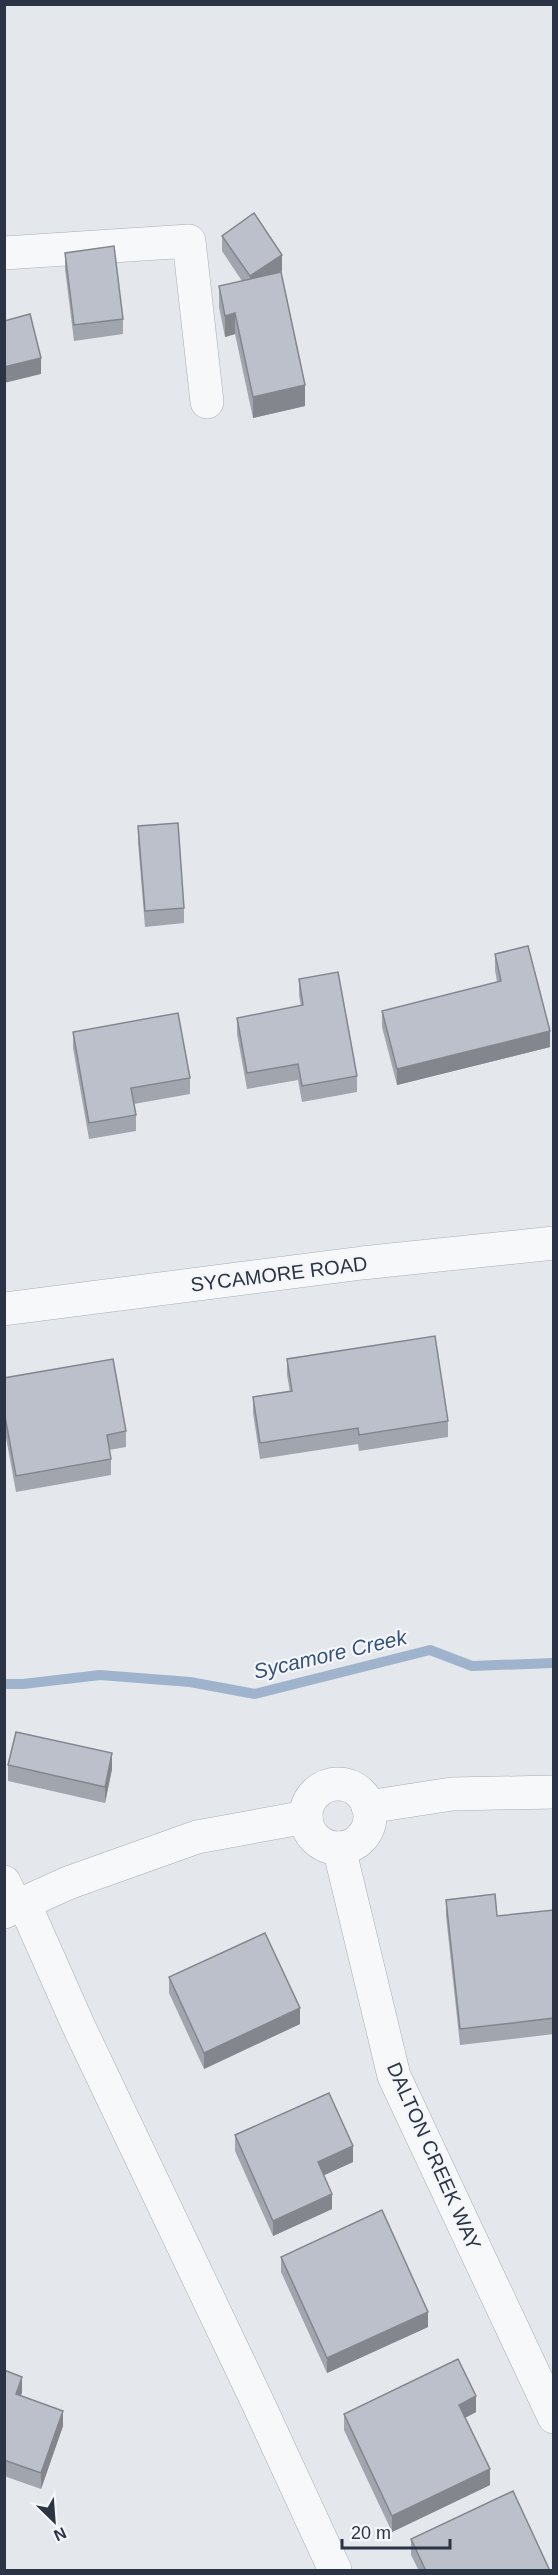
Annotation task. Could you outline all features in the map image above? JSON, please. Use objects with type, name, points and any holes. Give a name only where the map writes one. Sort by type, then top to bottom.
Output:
[{"type":"street","points":[[4,253],[189,241],[207,402]]},
{"type":"street","name":"SYCAMORE ROAD","points":[[4,1309],[362,1263],[554,1243]]},
{"type":"street","points":[[333,1785],[352,1788],[363,1797],[368,1807],[370,1814],[365,1833],[352,1845],[339,1848],[327,1846],[318,1841],[312,1835],[306,1817],[309,1803],[316,1793],[333,1785]]},
{"type":"street","points":[[368,1807],[452,1794],[554,1792]]},
{"type":"street","points":[[306,1817],[197,1837],[12,1901],[79,2027],[258,2403],[335,2571]]},
{"type":"street","name":"DALTON CREEK WAY","points":[[339,1848],[394,2076],[544,2375],[554,2417]]},
{"type":"building","points":[[254,213],[282,255],[250,276],[222,236]]},
{"type":"building","points":[[114,246],[123,319],[74,325],[65,253]]},
{"type":"building","points":[[281,272],[305,385],[253,397],[235,313],[225,316],[219,286]]},
{"type":"building","points":[[30,314],[41,358],[4,367],[4,321]]},
{"type":"building","points":[[178,823],[184,908],[145,911],[138,826]]},
{"type":"building","points":[[528,946],[550,1031],[397,1069],[382,1011],[501,981],[495,954]]},
{"type":"building","points":[[338,972],[357,1076],[302,1086],[298,1064],[247,1073],[237,1018],[303,1005],[299,979]]},
{"type":"building","points":[[178,1013],[190,1078],[131,1088],[136,1115],[89,1123],[73,1032]]},
{"type":"building","points":[[435,1336],[448,1421],[359,1435],[358,1428],[260,1443],[253,1397],[292,1391],[287,1359]]},
{"type":"building","points":[[113,1359],[126,1431],[107,1435],[111,1459],[16,1476],[4,1411],[4,1378]]},
{"type":"building","points":[[16,1732],[112,1753],[105,1787],[8,1765]]},
{"type":"building","points":[[495,1894],[497,1916],[554,1910],[554,2018],[460,2029],[446,1900]]},
{"type":"building","points":[[265,1933],[300,2008],[204,2053],[169,1977]]},
{"type":"building","points":[[329,2093],[353,2146],[318,2162],[332,2194],[273,2221],[235,2135]]},
{"type":"building","points":[[382,2210],[428,2312],[327,2358],[281,2257]]},
{"type":"building","points":[[458,2359],[476,2396],[459,2405],[490,2469],[392,2516],[344,2414]]},
{"type":"building","points":[[4,2370],[22,2377],[16,2394],[63,2411],[41,2473],[4,2460]]},
{"type":"building","points":[[513,2491],[550,2571],[426,2571],[411,2539]]},
{"type":"waterway","name":"Sycamore Creek","points":[[4,1684],[100,1675],[190,1682],[255,1694],[430,1650],[472,1666],[554,1663]]}]
